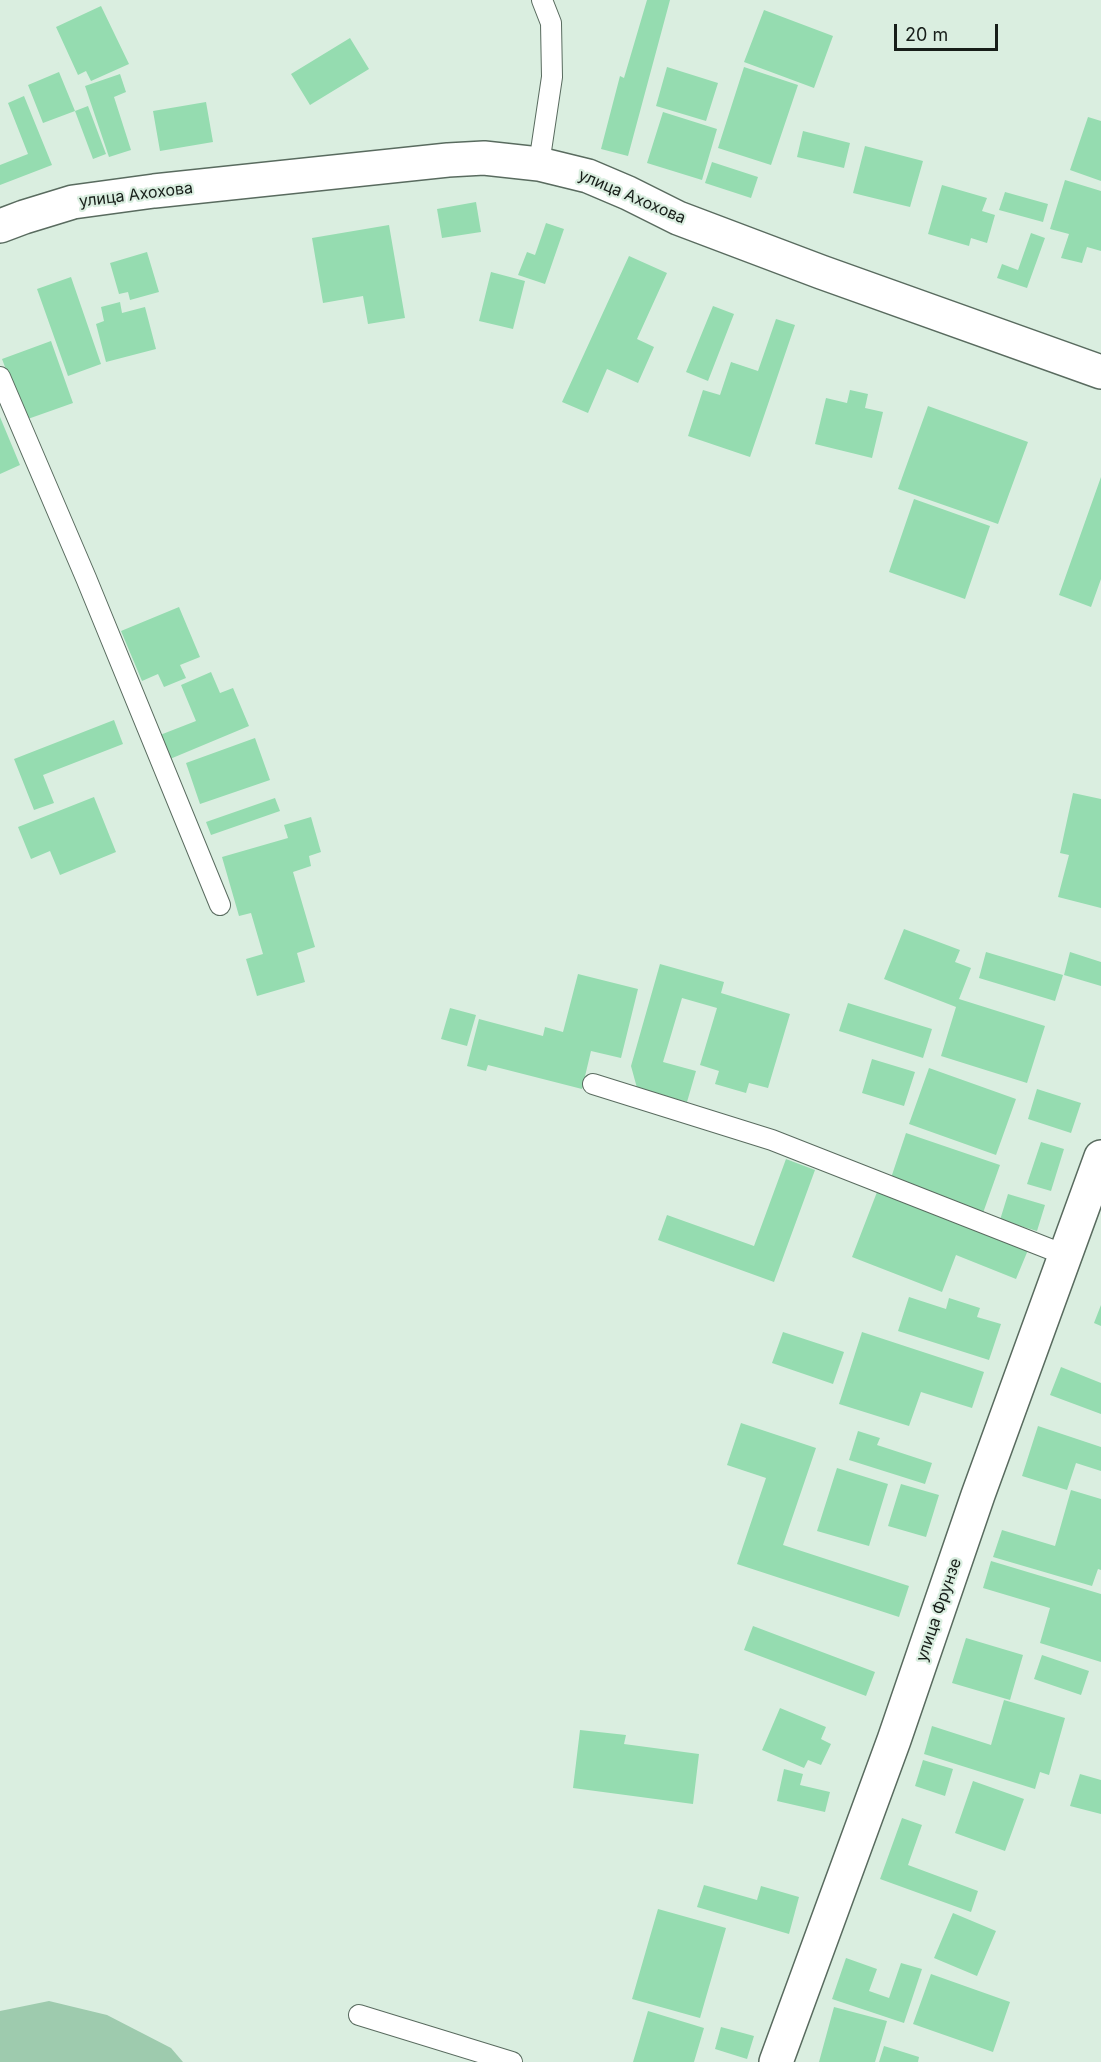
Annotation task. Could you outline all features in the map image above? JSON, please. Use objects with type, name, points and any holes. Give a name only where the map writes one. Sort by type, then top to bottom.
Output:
[{"type":"street","name":"улица Ахохова","points":[[0,226],[73,202],[154,191],[448,160],[484,158],[539,164],[588,176],[689,222],[821,272],[1101,372]]},
{"type":"street","name":"улица Фрунзе","points":[[776,2062],[894,1740],[978,1495],[1101,1157]]},
{"type":"lane","points":[[539,164],[552,77],[551,23],[542,0]]},
{"type":"lane","points":[[0,377],[86,578],[220,904]]},
{"type":"lane","points":[[593,1084],[772,1140],[1065,1255]]},
{"type":"lane","points":[[359,2015],[512,2062]]},
{"type":"green space","points":[[49,2001],[107,2015],[171,2048],[183,2062],[0,2062],[0,2011]]},
{"type":"building","points":[[647,0],[670,0],[628,156],[601,149],[620,76],[624,78]]},
{"type":"building","points":[[101,6],[129,64],[91,81],[86,71],[78,75],[56,27]]},
{"type":"building","points":[[764,10],[833,36],[814,88],[744,62]]},
{"type":"building","points":[[350,38],[369,69],[310,105],[291,74]]},
{"type":"building","points":[[667,67],[718,83],[706,121],[656,106]]},
{"type":"building","points":[[744,67],[798,85],[771,165],[718,148]]},
{"type":"building","points":[[59,72],[75,111],[43,123],[28,85]]},
{"type":"building","points":[[120,74],[126,92],[114,97],[131,150],[109,157],[85,86]]},
{"type":"building","points":[[24,96],[52,165],[0,185],[0,165],[28,154],[8,103]]},
{"type":"building","points":[[206,102],[213,142],[160,151],[153,111]]},
{"type":"building","points":[[88,106],[106,154],[93,159],[75,111]]},
{"type":"building","points":[[663,112],[717,129],[702,180],[647,163]]},
{"type":"building","points":[[1088,117],[1101,121],[1101,181],[1070,170]]},
{"type":"building","points":[[803,131],[850,143],[844,168],[797,157]]},
{"type":"building","points":[[865,146],[923,161],[910,207],[853,193]]},
{"type":"building","points":[[712,162],[758,177],[751,198],[705,183]]},
{"type":"building","points":[[1065,180],[1101,191],[1101,251],[1087,247],[1082,263],[1061,258],[1069,234],[1050,229]]},
{"type":"building","points":[[942,185],[987,198],[982,211],[995,215],[987,243],[971,238],[969,246],[928,234]]},
{"type":"building","points":[[1005,192],[1048,204],[1043,222],[999,210]]},
{"type":"building","points":[[476,202],[481,232],[442,238],[437,209]]},
{"type":"building","points":[[546,223],[564,229],[545,284],[518,275],[527,252],[535,255]]},
{"type":"building","points":[[389,225],[405,318],[368,324],[363,296],[323,303],[312,238]]},
{"type":"building","points":[[1031,233],[1045,238],[1027,288],[997,278],[1002,264],[1018,270]]},
{"type":"building","points":[[147,252],[159,292],[130,300],[128,292],[119,294],[110,263]]},
{"type":"building","points":[[629,256],[667,273],[637,339],[654,347],[638,383],[607,369],[588,413],[562,402]]},
{"type":"building","points":[[491,272],[525,281],[513,329],[479,321]]},
{"type":"building","points":[[71,277],[101,364],[68,376],[37,289]]},
{"type":"building","points":[[120,302],[122,313],[145,307],[156,349],[106,362],[96,324],[104,321],[101,307]]},
{"type":"building","points":[[713,306],[734,314],[708,381],[686,372]]},
{"type":"building","points":[[776,319],[795,325],[750,457],[688,436],[703,390],[720,395],[731,362],[758,371]]},
{"type":"building","points":[[51,341],[73,403],[25,420],[2,359]]},
{"type":"building","points":[[850,390],[868,394],[865,408],[883,412],[872,458],[815,444],[826,398],[847,403]]},
{"type":"building","points":[[928,406],[1028,442],[998,524],[898,489]]},
{"type":"building","points":[[0,417],[20,465],[0,474]]},
{"type":"building","points":[[1101,477],[1101,579],[1091,607],[1059,595]]},
{"type":"building","points":[[914,499],[990,526],[965,599],[889,572]]},
{"type":"building","points":[[179,607],[200,657],[180,665],[186,678],[164,687],[158,674],[142,681],[121,631]]},
{"type":"building","points":[[211,672],[220,693],[233,688],[249,726],[170,759],[160,735],[196,721],[181,685]]},
{"type":"building","points":[[114,720],[123,744],[43,775],[54,803],[34,810],[14,759]]},
{"type":"building","points":[[255,738],[270,780],[200,804],[186,763]]},
{"type":"building","points":[[1073,793],[1101,799],[1101,908],[1058,897],[1069,855],[1060,853]]},
{"type":"building","points":[[94,797],[116,852],[60,875],[50,851],[31,859],[18,827]]},
{"type":"building","points":[[275,798],[280,811],[211,835],[206,822]]},
{"type":"building","points":[[311,817],[321,852],[309,856],[311,866],[293,872],[315,947],[297,953],[305,982],[257,996],[246,959],[263,954],[251,913],[239,916],[222,857],[288,838],[284,825]]},
{"type":"building","points":[[904,929],[960,950],[955,962],[971,968],[959,999],[1045,1026],[1027,1083],[941,1056],[956,1007],[884,979]]},
{"type":"building","points":[[986,952],[1063,975],[1055,1001],[979,978]]},
{"type":"building","points":[[1070,952],[1101,962],[1101,986],[1064,975]]},
{"type":"building","points":[[660,964],[724,982],[721,993],[790,1014],[768,1088],[749,1083],[746,1093],[715,1084],[719,1071],[700,1065],[717,1008],[682,998],[663,1062],[696,1071],[687,1102],[637,1088],[631,1066]]},
{"type":"building","points":[[578,974],[638,989],[621,1058],[591,1051],[582,1089],[488,1065],[486,1071],[467,1066],[479,1019],[543,1036],[545,1027],[563,1032]]},
{"type":"building","points":[[848,1003],[932,1029],[923,1058],[839,1031]]},
{"type":"building","points":[[450,1008],[476,1015],[467,1046],[441,1039]]},
{"type":"building","points":[[872,1059],[915,1072],[904,1106],[862,1093]]},
{"type":"building","points":[[929,1068],[1016,1099],[996,1155],[909,1124]]},
{"type":"building","points":[[1037,1089],[1081,1103],[1071,1133],[1028,1119]]},
{"type":"building","points":[[906,1133],[1000,1165],[983,1213],[890,1181]]},
{"type":"building","points":[[1041,1142],[1064,1149],[1051,1191],[1027,1184]]},
{"type":"building","points":[[786,1159],[815,1170],[774,1282],[658,1240],[667,1215],[754,1246]]},
{"type":"building","points":[[877,1192],[1028,1250],[1016,1279],[956,1255],[942,1292],[852,1257]]},
{"type":"building","points":[[1008,1194],[1045,1205],[1037,1231],[1000,1220]]},
{"type":"building","points":[[909,1297],[946,1309],[949,1298],[980,1308],[977,1317],[1001,1324],[989,1360],[898,1331]]},
{"type":"building","points":[[1101,1305],[1101,1326],[1094,1323]]},
{"type":"building","points":[[783,1332],[844,1352],[833,1384],[772,1363]]},
{"type":"building","points":[[862,1332],[984,1372],[972,1408],[921,1392],[909,1426],[839,1404]]},
{"type":"building","points":[[1061,1367],[1101,1383],[1101,1414],[1050,1395]]},
{"type":"building","points":[[741,1423],[816,1448],[783,1545],[909,1586],[899,1617],[737,1564],[766,1478],[727,1465]]},
{"type":"building","points":[[1038,1426],[1101,1447],[1101,1471],[1076,1463],[1067,1490],[1022,1476]]},
{"type":"building","points":[[858,1431],[880,1438],[877,1445],[932,1463],[925,1484],[849,1460]]},
{"type":"building","points":[[837,1468],[888,1484],[869,1546],[817,1531]]},
{"type":"building","points":[[901,1484],[939,1495],[926,1537],[888,1526]]},
{"type":"building","points":[[1071,1490],[1101,1499],[1101,1570],[1098,1569],[1092,1586],[993,1557],[1002,1530],[1055,1546]]},
{"type":"building","points":[[991,1561],[1101,1594],[1101,1662],[1040,1643],[1050,1608],[983,1588]]},
{"type":"building","points":[[753,1626],[875,1672],[866,1696],[744,1650]]},
{"type":"building","points":[[966,1638],[1023,1655],[1010,1700],[952,1683]]},
{"type":"building","points":[[1042,1655],[1089,1671],[1081,1695],[1034,1679]]},
{"type":"building","points":[[1004,1700],[1065,1718],[1049,1775],[1040,1772],[1035,1789],[924,1754],[932,1726],[991,1745]]},
{"type":"building","points":[[780,1708],[826,1727],[821,1739],[831,1744],[821,1765],[808,1760],[804,1768],[762,1750]]},
{"type":"building","points":[[580,1730],[626,1735],[624,1744],[699,1754],[693,1804],[573,1788]]},
{"type":"building","points":[[923,1760],[953,1769],[945,1796],[915,1786]]},
{"type":"building","points":[[784,1769],[803,1774],[800,1785],[830,1792],[825,1812],[777,1801]]},
{"type":"building","points":[[1080,1774],[1101,1780],[1101,1814],[1070,1806]]},
{"type":"building","points":[[973,1781],[1024,1799],[1005,1851],[955,1833]]},
{"type":"building","points":[[902,1818],[922,1825],[908,1865],[978,1891],[971,1912],[880,1879]]},
{"type":"building","points":[[704,1885],[757,1900],[761,1886],[799,1897],[789,1934],[697,1907]]},
{"type":"building","points":[[658,1909],[726,1928],[700,2018],[632,1999]]},
{"type":"building","points":[[953,1913],[996,1931],[977,1976],[934,1958]]},
{"type":"building","points":[[846,1958],[877,1969],[869,1991],[889,1998],[901,1963],[922,1969],[904,2023],[832,1999]]},
{"type":"building","points":[[931,1974],[1010,2002],[993,2052],[913,2024]]},
{"type":"building","points":[[834,2007],[887,2021],[875,2062],[819,2062]]},
{"type":"building","points":[[648,2011],[704,2028],[694,2062],[633,2062]]},
{"type":"building","points":[[721,2027],[754,2036],[747,2059],[715,2049]]},
{"type":"building","points":[[884,2046],[919,2057],[918,2062],[879,2062]]}]
